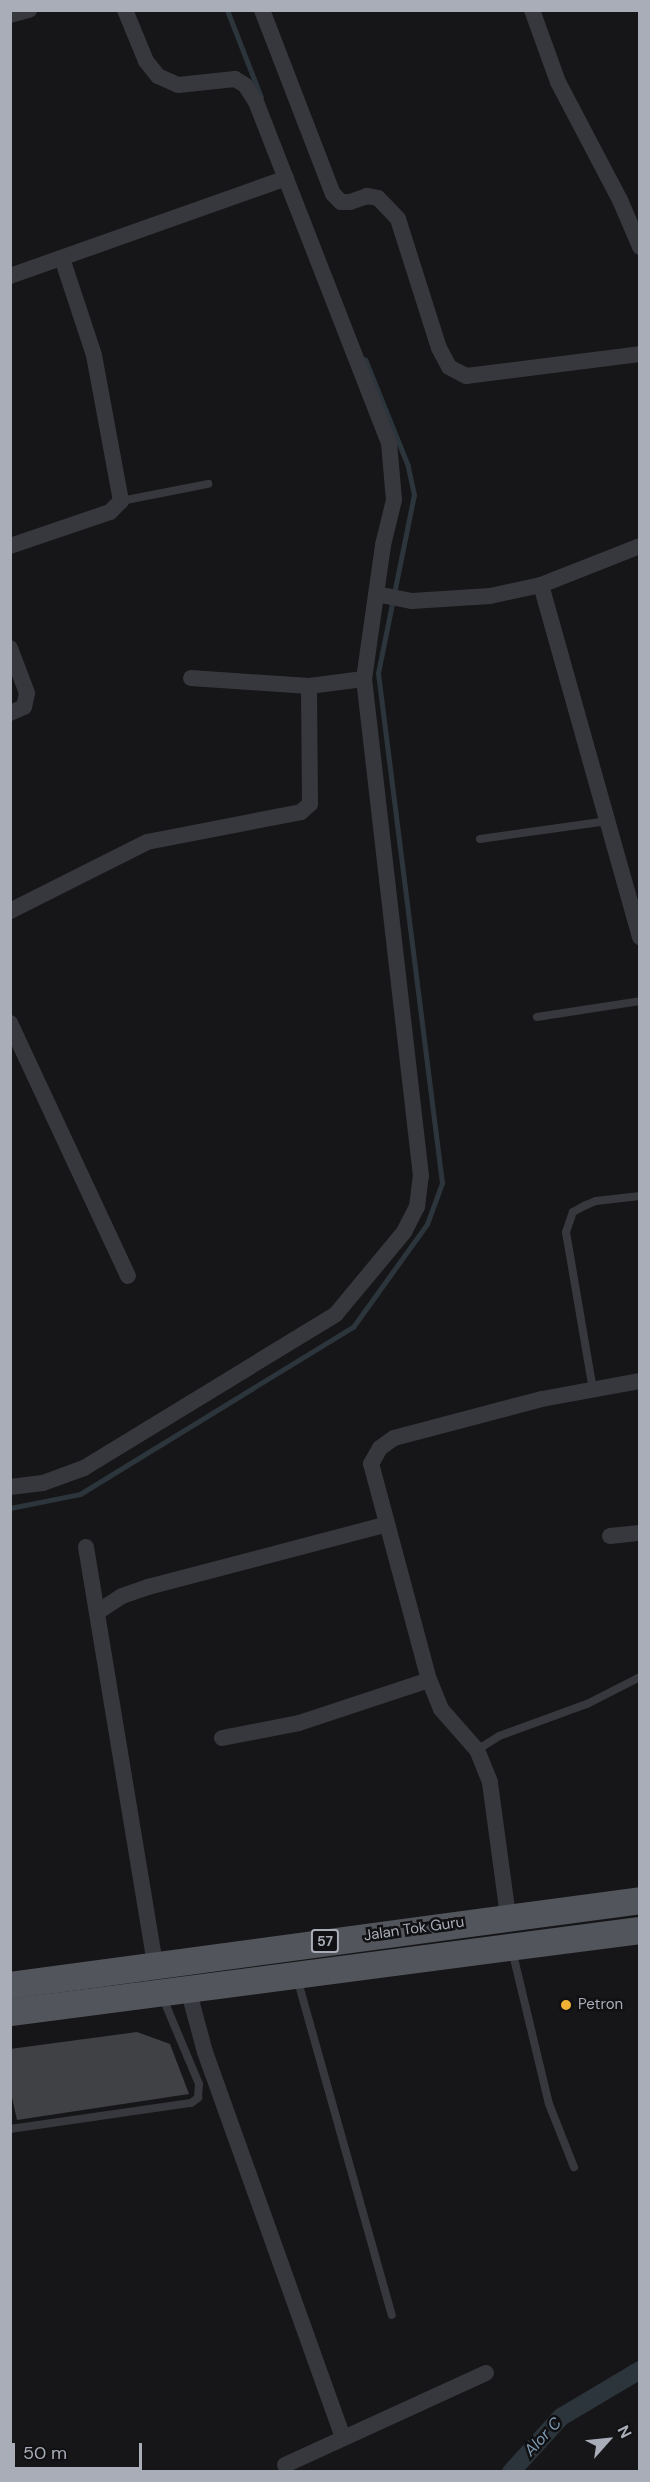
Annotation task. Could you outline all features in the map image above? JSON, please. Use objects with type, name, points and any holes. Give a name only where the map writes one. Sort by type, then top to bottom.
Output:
[{"type":"main road","name":"Jalan Tok Guru","points":[[10,1985],[639,1900]]},
{"type":"main road","name":"Jalan Tok Guru","points":[[10,2012],[639,1930]]},
{"type":"street","points":[[10,15],[29,10]]},
{"type":"street","points":[[10,1487],[43,1483],[84,1468],[336,1314],[404,1232],[417,1207],[421,1176],[364,679],[381,595],[394,500],[389,443],[256,102],[245,85],[235,79],[178,85],[158,76],[146,61],[125,10]]},
{"type":"street","points":[[262,10],[333,194],[341,202],[378,198],[390,206],[398,219],[439,348],[449,366],[466,376],[639,354]]},
{"type":"street","points":[[532,10],[558,82],[620,200],[639,247]]},
{"type":"street","points":[[10,276],[286,178]]},
{"type":"street","points":[[10,546],[110,512],[121,501],[94,355],[62,258]]},
{"type":"street","points":[[381,595],[404,600],[482,597],[541,585],[639,546]]},
{"type":"street","points":[[541,585],[608,821],[635,903],[639,937]]},
{"type":"street","points":[[10,648],[27,693],[24,707],[10,713]]},
{"type":"street","points":[[191,678],[309,686],[364,679]]},
{"type":"street","points":[[10,911],[147,842],[300,812],[310,804],[309,686]]},
{"type":"street","points":[[10,1023],[128,1276]]},
{"type":"street","points":[[508,1916],[490,1782],[477,1749],[441,1708],[429,1680],[385,1525],[371,1464],[380,1448],[394,1438],[542,1399],[639,1381]]},
{"type":"street","points":[[99,1611],[122,1596],[148,1587],[385,1525]]},
{"type":"street","points":[[610,1536],[639,1533]]},
{"type":"street","points":[[86,1547],[99,1611],[155,1965]]},
{"type":"street","points":[[222,1738],[299,1723],[429,1680]]},
{"type":"street","points":[[188,1989],[205,2052],[343,2438]]},
{"type":"street","points":[[285,2465],[486,2373]]},
{"type":"lane","points":[[121,501],[208,484]]},
{"type":"lane","points":[[480,839],[608,821]]},
{"type":"lane","points":[[537,1017],[639,1001]]},
{"type":"lane","points":[[593,1390],[566,1232],[573,1212],[584,1206],[596,1201],[639,1196]]},
{"type":"lane","points":[[477,1749],[499,1736],[586,1704],[639,1677]]},
{"type":"lane","points":[[511,1947],[549,2104],[574,2167]]},
{"type":"lane","points":[[296,1975],[392,2315]]},
{"type":"lane","points":[[10,2129],[191,2103],[198,2098],[199,2084],[161,1993]]},
{"type":"building","points":[[137,2032],[170,2044],[189,2094],[17,2120],[10,2089],[10,2049]]},
{"type":"waterway","points":[[227,10],[261,97]]},
{"type":"waterway","points":[[10,1508],[80,1494],[353,1327],[427,1224],[442,1183],[378,673],[414,495],[408,466],[365,359]]},
{"type":"waterway","name":"Alor C","points":[[511,2472],[561,2417],[640,2370]]},
{"type":"place","name":"Petron","points":[[566,2005]]}]
